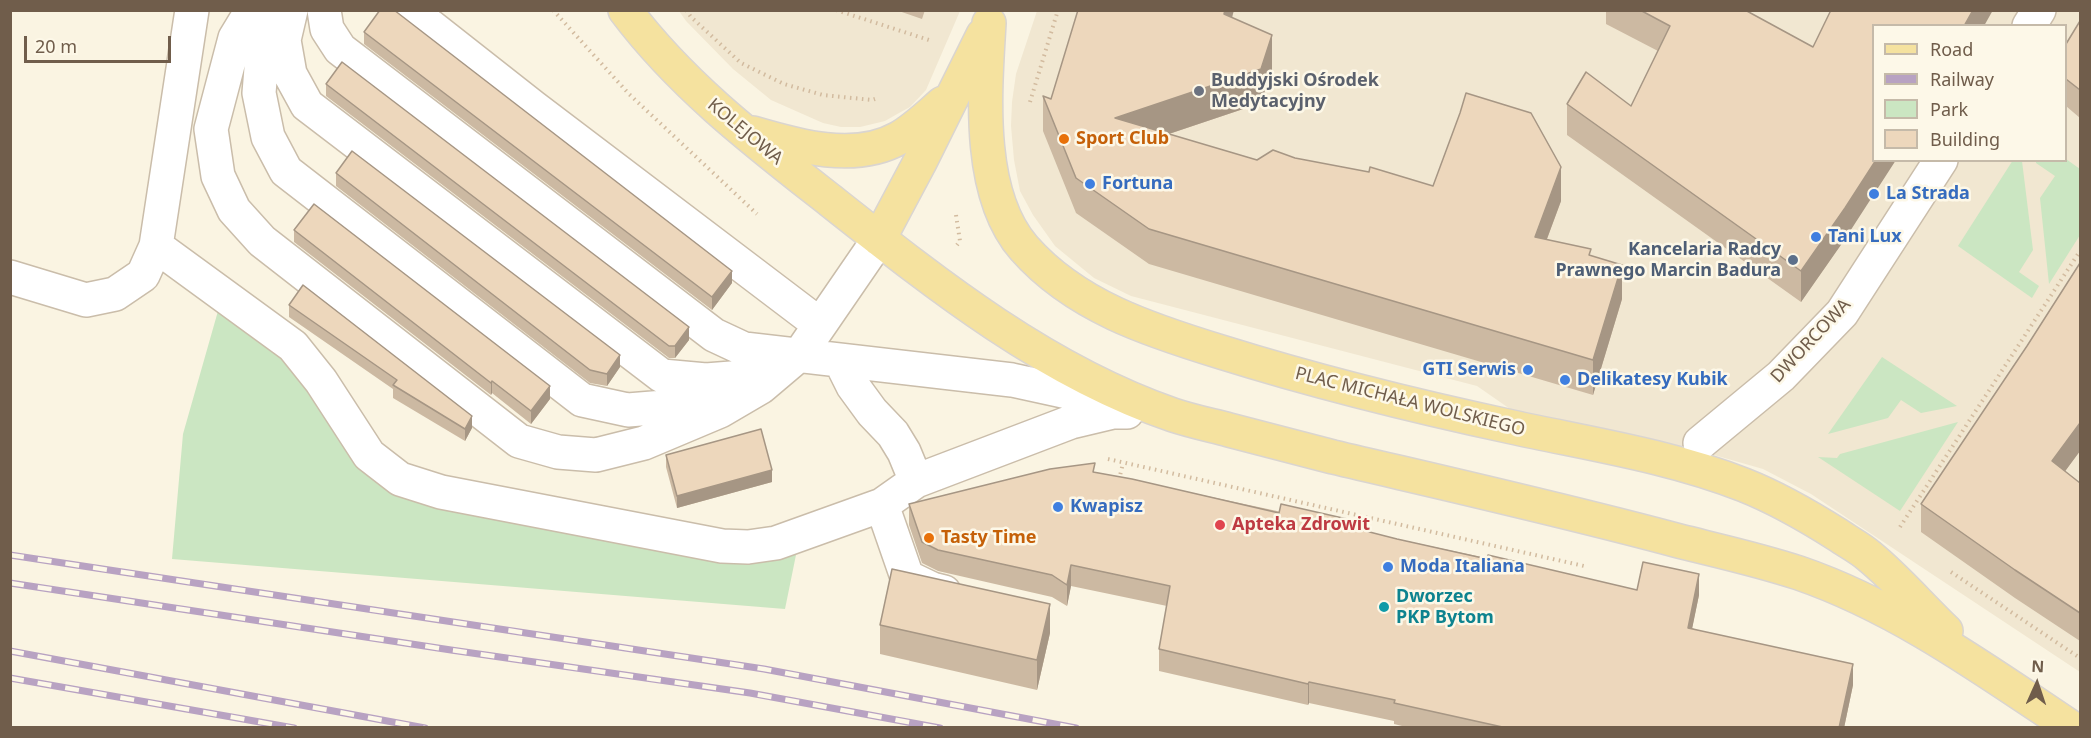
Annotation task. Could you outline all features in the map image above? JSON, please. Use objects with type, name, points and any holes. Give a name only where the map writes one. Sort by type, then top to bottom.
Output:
[{"type":"main road","name":"KOLEJOWA","points":[[625,10],[661,53],[707,101],[879,239]]},
{"type":"main road","points":[[879,239],[992,17]]},
{"type":"main road","name":"PLAC MICHAŁA WOLSKIEGO","points":[[992,17],[985,88],[987,144],[998,198],[1012,230],[1024,247],[1062,283],[1087,300],[1147,327],[1278,370],[1432,410],[1679,463],[1745,486],[1803,513],[1868,555],[1988,672]]},
{"type":"main road","points":[[740,129],[824,150],[853,150],[897,139],[915,127],[953,94]]},
{"type":"main road","name":"PLAC MICHAŁA WOLSKIEGO","points":[[879,239],[1002,328],[1052,360],[1106,387],[1174,416],[1622,526],[1798,573],[1867,601],[1907,622],[2072,728]]},
{"type":"street","points":[[10,277],[86,300],[115,294],[143,275],[156,246],[192,10]]},
{"type":"street","points":[[252,10],[235,38],[212,129],[218,176],[234,210],[262,241],[519,441],[558,452],[596,455],[644,442],[720,411],[761,387],[800,354],[879,239]]},
{"type":"street","points":[[276,10],[264,44],[259,93],[268,137],[286,171],[582,400],[628,410],[689,405],[741,389],[800,354]]},
{"type":"street","points":[[291,10],[284,40],[290,74],[307,105],[662,376],[706,380],[744,378],[800,354]]},
{"type":"street","points":[[324,10],[327,29],[340,49],[714,335],[744,349],[1012,380],[1174,416]]},
{"type":"street","points":[[408,10],[819,324]]},
{"type":"street","points":[[2030,24],[2039,10]]},
{"type":"street","name":"DWORCOWA","points":[[1700,443],[1781,376],[1842,313],[1940,162]]},
{"type":"street","points":[[156,246],[293,346],[321,381],[369,455],[400,479],[441,492],[722,546],[748,547],[776,543],[882,505],[916,481],[1071,422],[1113,412],[1174,416]]},
{"type":"street","points":[[840,360],[853,386],[872,412],[893,434],[904,452],[916,481]]},
{"type":"street","points":[[882,505],[907,576],[932,589],[967,597]]},
{"type":"path","points":[[553,10],[629,94],[757,214]]},
{"type":"path","points":[[686,10],[741,63],[784,84],[823,95],[872,100],[882,96]]},
{"type":"path","points":[[836,10],[932,41]]},
{"type":"path","points":[[927,50],[935,36]]},
{"type":"path","points":[[739,197],[743,193]]},
{"type":"path","points":[[1909,513],[2080,251]]},
{"type":"path","points":[[1101,457],[1584,566]]},
{"type":"path","points":[[1118,485],[1123,463]]},
{"type":"path","points":[[1535,567],[1538,556]]},
{"type":"shaded area","points":[[679,11],[960,11],[926,90],[910,107],[885,121],[860,127],[841,127],[823,123],[771,100],[733,69]]},
{"type":"shaded area","points":[[1037,11],[2080,11],[2080,672],[1811,494],[1763,469],[1693,449],[1513,411],[1477,386],[1131,296],[1094,278],[1055,246],[1033,215],[1020,191],[1014,160],[1011,126],[1016,74]]},
{"type":"green space","points":[[2067,160],[2080,169],[2080,235],[2049,284],[2040,198],[2055,176],[2036,163],[2067,162]]},
{"type":"green space","points":[[2012,162],[2022,162],[2033,250],[2019,272],[2039,286],[2032,298],[1958,246]]},
{"type":"green space","points":[[218,311],[282,344],[363,462],[798,545],[785,609],[172,559],[183,434]]},
{"type":"green space","points":[[1882,357],[1957,406],[1921,413],[1901,400],[1888,418],[1828,434]]},
{"type":"green space","points":[[1958,422],[1900,511],[1818,457],[1837,458],[1840,454]]},
{"type":"building","points":[[380,10],[394,10],[732,271],[712,297],[364,32]]},
{"type":"building","points":[[1078,10],[1225,10],[1224,14],[1272,35],[1261,69],[1115,118],[1257,160],[1273,150],[1295,158],[1369,172],[1370,167],[1433,186],[1466,93],[1531,113],[1561,167],[1535,237],[1591,249],[1589,255],[1622,265],[1593,360],[1149,229],[1076,178],[1043,96],[1051,99]]},
{"type":"building","points":[[1640,10],[1745,10],[1813,47],[1831,10],[1973,10],[1965,24],[1872,24],[1872,162],[1875,162],[1801,271],[1567,104],[1586,72],[1631,106],[1670,26]]},
{"type":"building","points":[[2080,21],[2080,90],[2067,80],[2067,42]]},
{"type":"building","points":[[342,62],[689,327],[675,346],[669,346],[326,84]]},
{"type":"building","points":[[352,151],[620,355],[607,374],[590,370],[336,173]]},
{"type":"building","points":[[314,204],[550,386],[531,411],[492,381],[491,383],[294,230]]},
{"type":"building","points":[[2080,263],[2080,423],[2052,461],[2080,483],[2080,613],[1921,504]]},
{"type":"building","points":[[303,285],[472,416],[465,429],[393,385],[397,380],[289,305]]},
{"type":"building","points":[[761,429],[772,470],[677,496],[666,455]]},
{"type":"building","name":"Dworzec PKP Bytom","points":[[1095,463],[1093,472],[1279,513],[1281,504],[1347,519],[1346,526],[1397,539],[1487,559],[1488,555],[1637,590],[1643,562],[1699,574],[1688,628],[1853,664],[1839,728],[1507,728],[1394,703],[1395,700],[1309,682],[1308,684],[1159,649],[1170,586],[1071,565],[1067,585],[1052,575],[938,550],[922,542],[909,504],[1050,469]]},
{"type":"building","points":[[892,569],[1050,604],[1037,660],[880,625]]},
{"type":"railway","points":[[10,555],[764,669],[1076,728]]},
{"type":"railway","points":[[10,583],[750,693],[940,728]]},
{"type":"railway","points":[[10,651],[425,728]]},
{"type":"railway","points":[[10,678],[294,728]]},
{"type":"place","name":"Buddyjski Ośrodek Medytacyjny","points":[[1199,91]]},
{"type":"place","name":"Sport Club","points":[[1064,139]]},
{"type":"place","name":"Fortuna","points":[[1090,184]]},
{"type":"place","name":"La Strada","points":[[1874,194]]},
{"type":"place","name":"Tani Lux","points":[[1816,237]]},
{"type":"place","name":"Kancelaria Radcy Prawnego Marcin Badura","points":[[1793,260]]},
{"type":"place","name":"GTI Serwis","points":[[1528,370]]},
{"type":"place","name":"Delikatesy Kubik","points":[[1565,380]]},
{"type":"place","name":"Kwapisz","points":[[1058,507]]},
{"type":"place","name":"Apteka Zdrowit","points":[[1220,525]]},
{"type":"place","name":"Tasty Time","points":[[929,538]]},
{"type":"place","name":"Moda Italiana","points":[[1388,567]]},
{"type":"place","name":"Dworzec PKP Bytom","points":[[1384,607]]}]
